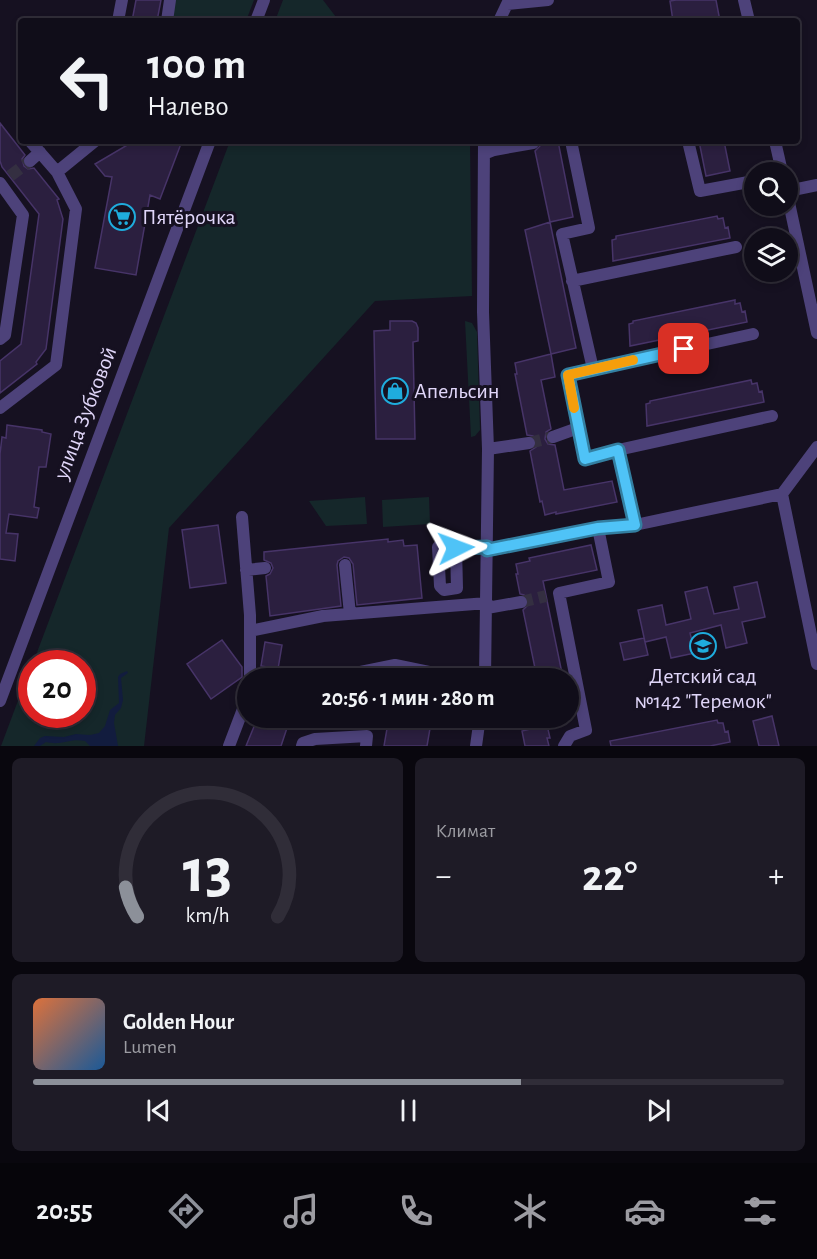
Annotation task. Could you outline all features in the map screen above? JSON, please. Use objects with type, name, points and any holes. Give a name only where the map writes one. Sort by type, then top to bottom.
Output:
[{"type":"street","points":[[119,18],[122,0]]},
{"type":"street","points":[[167,18],[170,0]]},
{"type":"street","points":[[256,18],[264,0]]},
{"type":"street","points":[[500,18],[508,2],[548,0]]},
{"type":"street","points":[[744,0],[748,18]]},
{"type":"street","points":[[0,408],[56,365],[76,209],[57,172],[33,144]]},
{"type":"street","points":[[57,172],[91,144]]},
{"type":"street","name":"улица Зубковой","points":[[0,701],[209,144]]},
{"type":"street","points":[[484,144],[483,312],[488,448],[485,668]]},
{"type":"street","points":[[484,154],[527,144]]},
{"type":"street","points":[[572,144],[589,228],[562,234],[593,369]]},
{"type":"street","points":[[689,144],[700,191],[744,183]]},
{"type":"street","points":[[776,144],[780,162]]},
{"type":"street","points":[[30,161],[40,152]]},
{"type":"street","points":[[0,339],[5,335],[23,215],[3,180]]},
{"type":"street","points":[[798,189],[817,185]]},
{"type":"street","points":[[792,216],[817,333]]},
{"type":"street","points":[[572,280],[736,247]]},
{"type":"street","points":[[753,334],[568,375],[585,459],[772,416]]},
{"type":"street","points":[[553,437],[578,428]]},
{"type":"street","points":[[488,448],[529,443]]},
{"type":"street","points":[[456,548],[487,549],[598,528],[635,525],[782,494],[817,447]]},
{"type":"street","points":[[618,450],[635,525]]},
{"type":"street","points":[[782,494],[817,664]]},
{"type":"street","points":[[242,517],[250,631],[250,668]]},
{"type":"street","points":[[546,596],[609,582],[598,528]]},
{"type":"street","points":[[345,565],[350,614]]},
{"type":"street","points":[[246,570],[265,568]]},
{"type":"street","points":[[559,593],[586,730],[570,736],[564,746]]},
{"type":"street","points":[[250,631],[323,616],[521,602]]},
{"type":"street","points":[[380,668],[395,665],[410,668]]},
{"type":"street","points":[[229,746],[237,725]]},
{"type":"street","points":[[476,746],[478,728]]},
{"type":"street","points":[[302,746],[303,743],[315,739],[367,736],[366,746]]},
{"type":"shaded area","points":[[173,0],[254,0],[247,18],[170,18]]},
{"type":"shaded area","points":[[283,0],[323,0],[337,18],[276,18]]},
{"type":"shaded area","points":[[229,144],[470,144],[472,296],[375,301],[169,528],[144,746],[1,746],[18,701],[18,728],[96,728],[96,650],[38,650]]},
{"type":"shaded area","points":[[465,321],[472,323],[477,332],[480,430],[471,437]]},
{"type":"shaded area","points":[[365,497],[367,524],[326,526],[309,501]]},
{"type":"shaded area","points":[[429,497],[430,524],[383,527],[382,500]]},
{"type":"water","points":[[127,671],[128,673],[121,678],[123,700],[121,708],[115,715],[114,723],[118,746],[90,746],[85,741],[74,740],[46,742],[40,746],[34,746],[40,738],[45,736],[64,737],[99,733],[105,726],[110,710],[119,703],[118,677]]},
{"type":"building","points":[[136,0],[161,0],[158,18],[133,18]]},
{"type":"building","points":[[716,0],[719,18],[673,18],[670,1]]},
{"type":"building","points":[[0,123],[25,155],[22,159],[24,166],[28,169],[34,168],[59,199],[57,200],[63,219],[46,349],[36,362],[37,364],[0,393],[0,361],[21,344],[39,214],[2,167]]},
{"type":"building","points":[[129,144],[181,144],[160,199],[150,195],[136,275],[95,268],[112,177],[105,176],[95,164]]},
{"type":"building","points":[[540,144],[559,144],[573,217],[550,222],[535,151]]},
{"type":"building","points":[[700,144],[725,144],[730,171],[706,176]]},
{"type":"building","points":[[717,216],[718,219],[723,218],[730,238],[613,261],[612,240],[616,239],[616,236]]},
{"type":"building","points":[[550,222],[576,348],[551,354],[525,230]]},
{"type":"building","points":[[735,300],[735,304],[740,303],[742,312],[745,311],[747,322],[630,346],[629,324],[633,321]]},
{"type":"building","name":"Апельсин","points":[[390,321],[412,321],[418,328],[418,341],[413,342],[415,439],[376,439],[374,331],[390,330]]},
{"type":"building","points":[[551,354],[555,377],[541,380],[551,429],[546,432],[545,439],[548,444],[555,445],[564,490],[612,481],[617,502],[545,515],[542,501],[540,502],[530,451],[536,447],[537,441],[533,436],[527,435],[515,374],[517,374],[515,363]]},
{"type":"building","points":[[751,380],[752,384],[757,383],[759,392],[762,391],[764,402],[647,426],[646,404],[650,401]]},
{"type":"building","points":[[7,425],[42,430],[42,432],[51,434],[46,467],[39,467],[34,507],[39,508],[37,518],[9,514],[6,533],[18,534],[15,561],[0,559],[0,454],[2,437],[6,438]]},
{"type":"building","points":[[218,525],[226,583],[190,588],[182,530]]},
{"type":"building","points":[[388,539],[388,542],[403,540],[404,546],[417,545],[422,598],[357,605],[353,564],[349,558],[344,557],[338,561],[337,565],[341,606],[270,616],[266,576],[273,568],[271,563],[264,560],[264,552]]},
{"type":"building","points":[[591,545],[597,570],[543,581],[561,668],[535,668],[523,610],[529,600],[520,594],[516,574],[518,574],[516,564],[530,561],[529,558]]},
{"type":"building","points":[[757,582],[765,617],[742,622],[747,643],[726,648],[721,625],[690,633],[695,653],[671,658],[666,637],[645,642],[638,610],[662,605],[666,625],[691,619],[685,592],[707,587],[714,614],[739,609],[734,587]]},
{"type":"building","points":[[644,638],[648,655],[624,660],[620,643]]},
{"type":"building","points":[[222,640],[242,668],[237,668],[237,681],[211,699],[187,664]]},
{"type":"building","points":[[265,642],[282,645],[278,668],[261,666]]},
{"type":"building","points":[[772,716],[779,746],[759,746],[753,721]]},
{"type":"building","points":[[717,720],[718,723],[723,723],[725,732],[728,731],[730,742],[710,746],[611,746],[610,741]]},
{"type":"building","points":[[253,728],[287,728],[281,746],[246,746]]},
{"type":"building","points":[[387,728],[430,728],[427,746],[384,746]]},
{"type":"building","points":[[548,728],[549,746],[525,746],[522,731]]},
{"type":"tunnel","points":[[10,176],[30,161]]},
{"type":"tunnel","points":[[529,443],[553,437]]},
{"type":"tunnel","points":[[521,602],[546,596]]},
{"type":"slow traffic","points":[[574,408],[568,375],[633,360]]},
{"type":"place","name":"Пятёрочка","points":[[122,217]]},
{"type":"place","name":"Апельсин","points":[[395,391]]},
{"type":"place","name":"Детский сад №142 \"Теремок\"","points":[[703,646]]},
{"type":"route","points":[[456,548],[487,547],[487,550],[503,548],[598,528],[635,525],[618,450],[585,459],[568,375],[684,349]]}]
